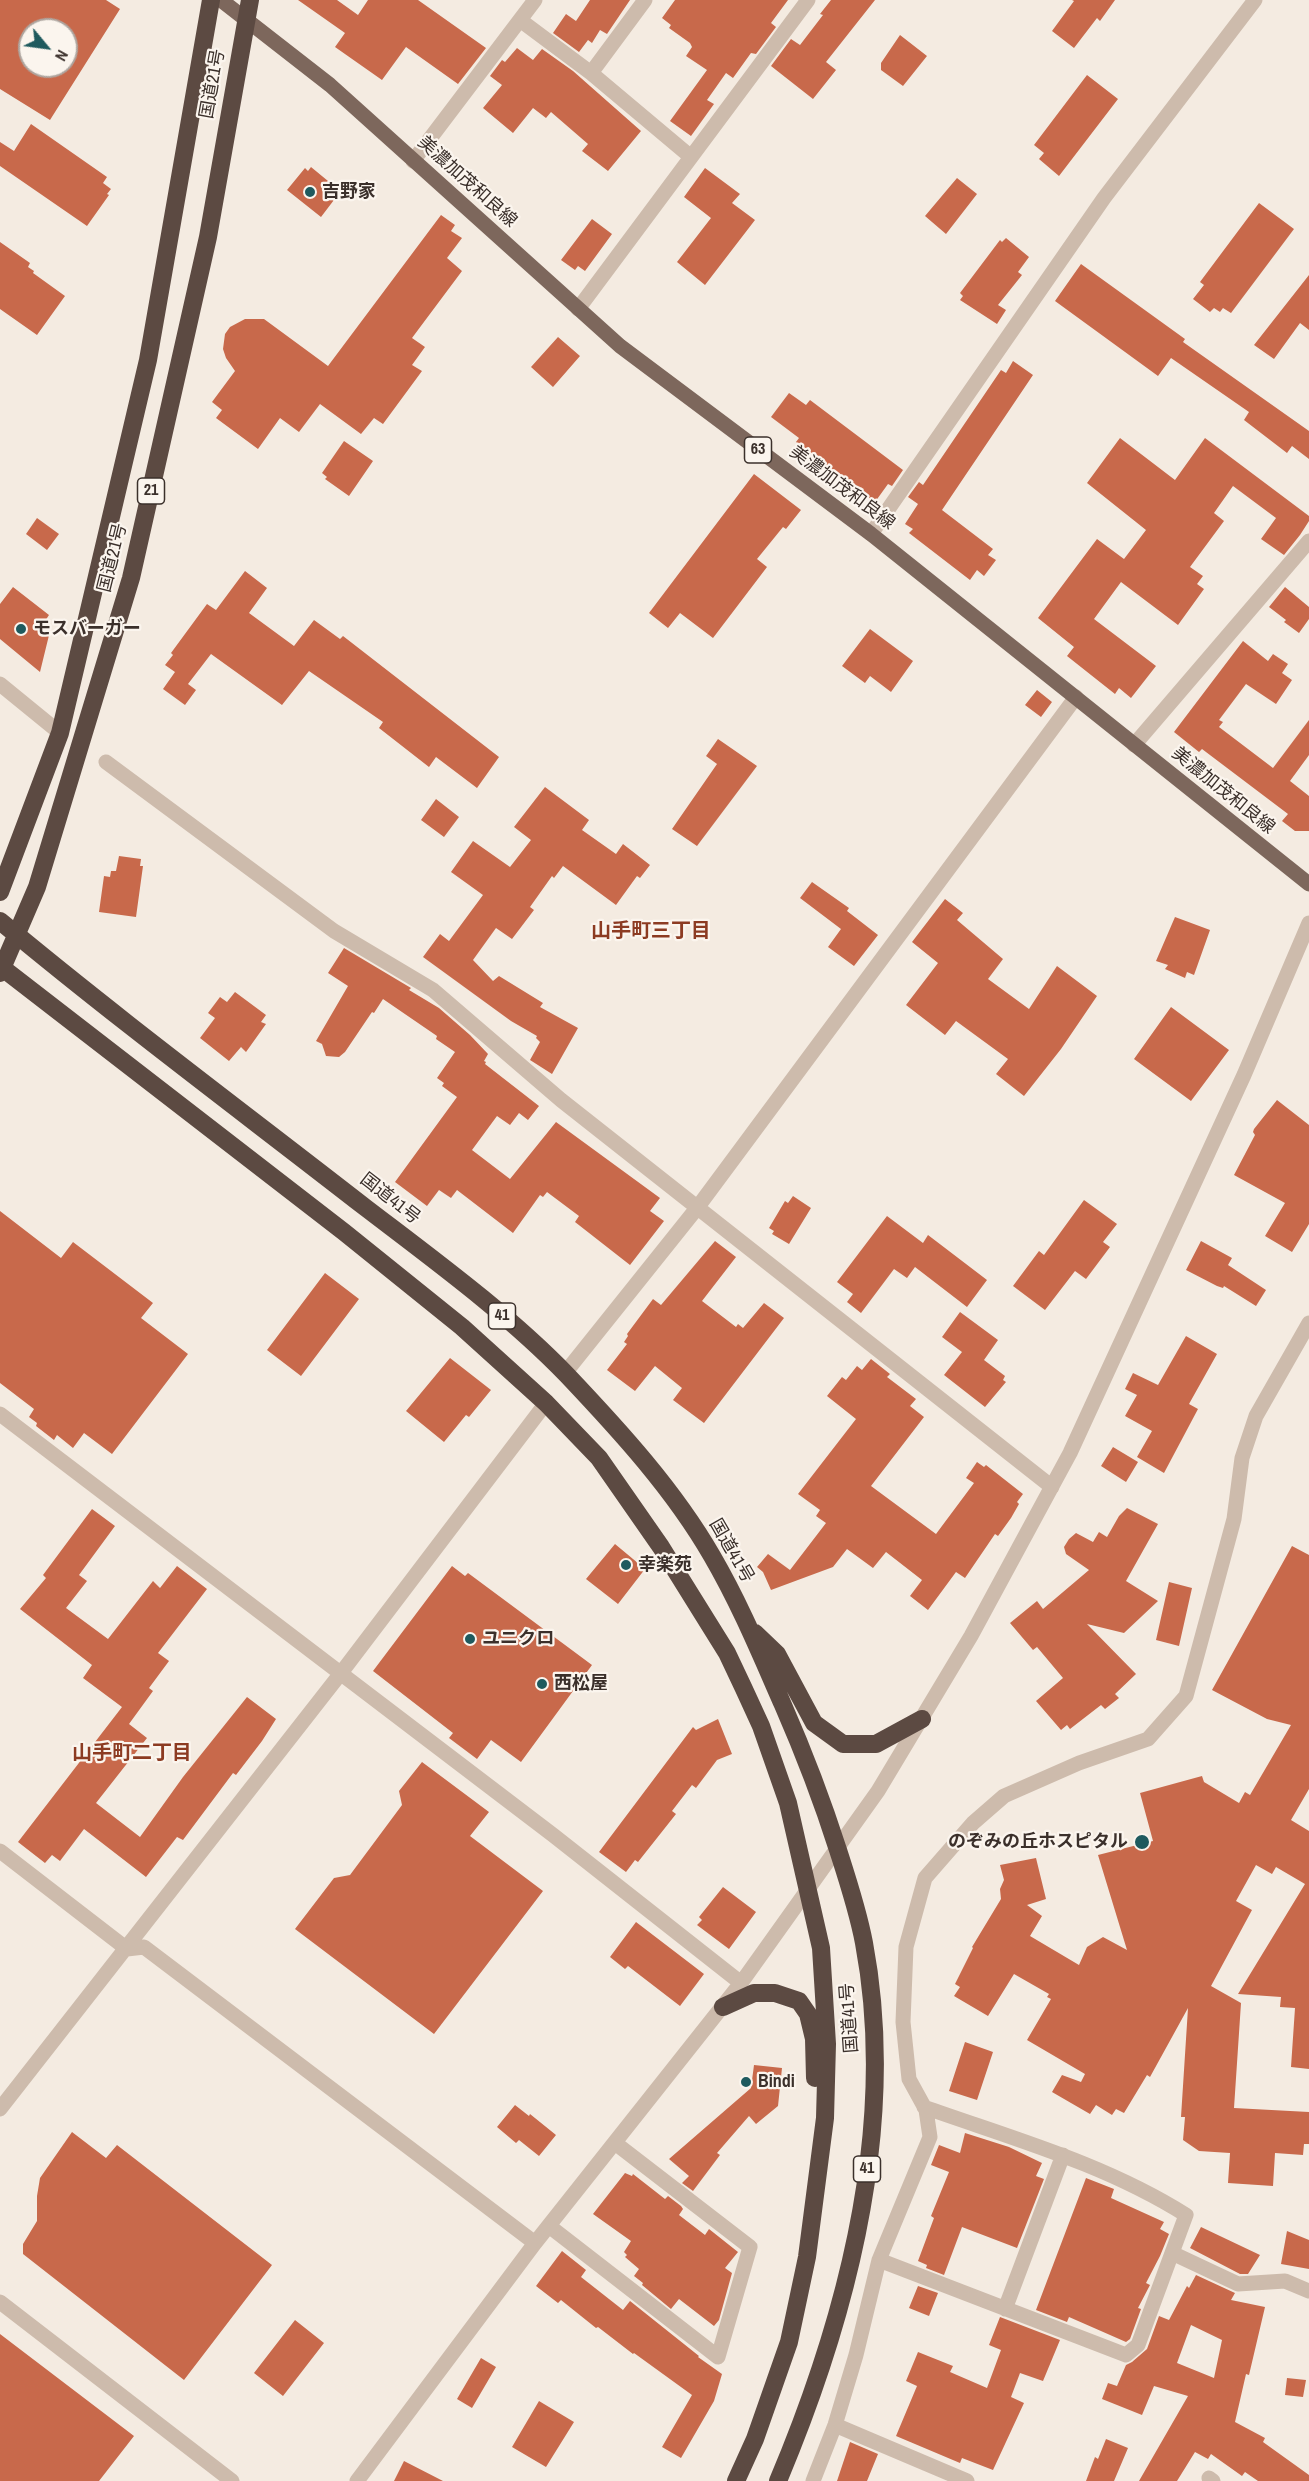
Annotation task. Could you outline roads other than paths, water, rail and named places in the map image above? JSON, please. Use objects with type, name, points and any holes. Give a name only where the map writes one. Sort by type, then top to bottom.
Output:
[{"type":"highway","name":"国道21号","points":[[0,892],[60,733],[148,360],[211,0]]},
{"type":"highway","name":"国道21号","points":[[1,969],[37,887],[131,578],[208,237],[250,0]]},
{"type":"highway","name":"国道41号","points":[[0,921],[413,1244],[515,1327],[565,1373],[625,1438],[694,1526],[713,1557],[805,1753],[853,1896],[864,1943],[873,2008],[874,2071],[869,2157],[858,2234],[832,2336],[804,2419],[778,2481]]},
{"type":"highway","name":"国道41号","points":[[1,969],[344,1232],[462,1327],[546,1403],[598,1458],[681,1577],[727,1653],[761,1726],[788,1803],[820,1948],[828,2044],[825,2118],[807,2257],[789,2342],[755,2439],[736,2481]]},
{"type":"highway","points":[[747,1626],[777,1654],[814,1723],[843,1744],[876,1744],[922,1719]]},
{"type":"highway","points":[[723,2007],[754,1993],[775,1992],[799,2001],[808,2014],[814,2039],[816,2122],[822,2142]]},
{"type":"main road","name":"美濃加茂和良線","points":[[221,0],[330,85],[620,346],[871,534],[1309,884]]},
{"type":"street","points":[[413,161],[535,0]]},
{"type":"street","points":[[591,73],[645,0]]},
{"type":"street","points":[[579,309],[808,0]]},
{"type":"street","points":[[871,534],[1104,198],[1255,0]]},
{"type":"street","points":[[520,20],[591,73],[691,157]]},
{"type":"street","points":[[1134,745],[1309,541]]},
{"type":"street","points":[[0,684],[60,733]]},
{"type":"street","points":[[565,1373],[698,1208],[1076,697]]},
{"type":"street","points":[[106,762],[334,931],[433,990],[561,1100],[1052,1487]]},
{"type":"street","points":[[357,2481],[535,2243],[741,1983],[878,1791],[922,1719],[977,1625],[1052,1487],[1103,1386],[1244,1075],[1309,923]]},
{"type":"street","points":[[813,2481],[835,2425],[856,2355],[879,2260],[930,2138],[924,2107],[909,2079],[903,2022],[906,1947],[925,1878],[973,1823],[1004,1796],[1079,1763],[1148,1739],[1186,1696],[1234,1519],[1242,1458],[1257,1416],[1309,1323]]},
{"type":"street","points":[[0,2109],[341,1673],[546,1403]]},
{"type":"street","points":[[0,1414],[341,1673],[741,1983]]},
{"type":"street","points":[[0,1851],[127,1949],[144,1947],[535,2243]]},
{"type":"street","points":[[879,2260],[1126,2355],[1138,2345],[1186,2216],[1152,2194],[1063,2155],[924,2107]]},
{"type":"street","points":[[549,2226],[718,2357],[750,2247],[615,2143]]},
{"type":"street","points":[[1005,2309],[1063,2155]]},
{"type":"street","points":[[1172,2253],[1238,2284],[1285,2281],[1309,2291]]},
{"type":"street","points":[[0,2302],[232,2481]]},
{"type":"street","points":[[835,2425],[967,2481]]},
{"type":"place","name":"吉野家","points":[[310,192]]},
{"type":"place","name":"モスバーガー","points":[[21,629]]},
{"type":"place","name":"幸楽苑","points":[[626,1565]]},
{"type":"place","name":"ユニクロ","points":[[470,1639]]},
{"type":"place","name":"西松屋","points":[[542,1684]]},
{"type":"place","name":"のぞみの丘ホスピタル","points":[[1142,1842]]},
{"type":"place","name":"Bindi","points":[[746,2082]]},
{"type":"district","name":"山手町三丁目","points":[[651,932]]},
{"type":"district","name":"山手町二丁目","points":[[132,1754]]}]
